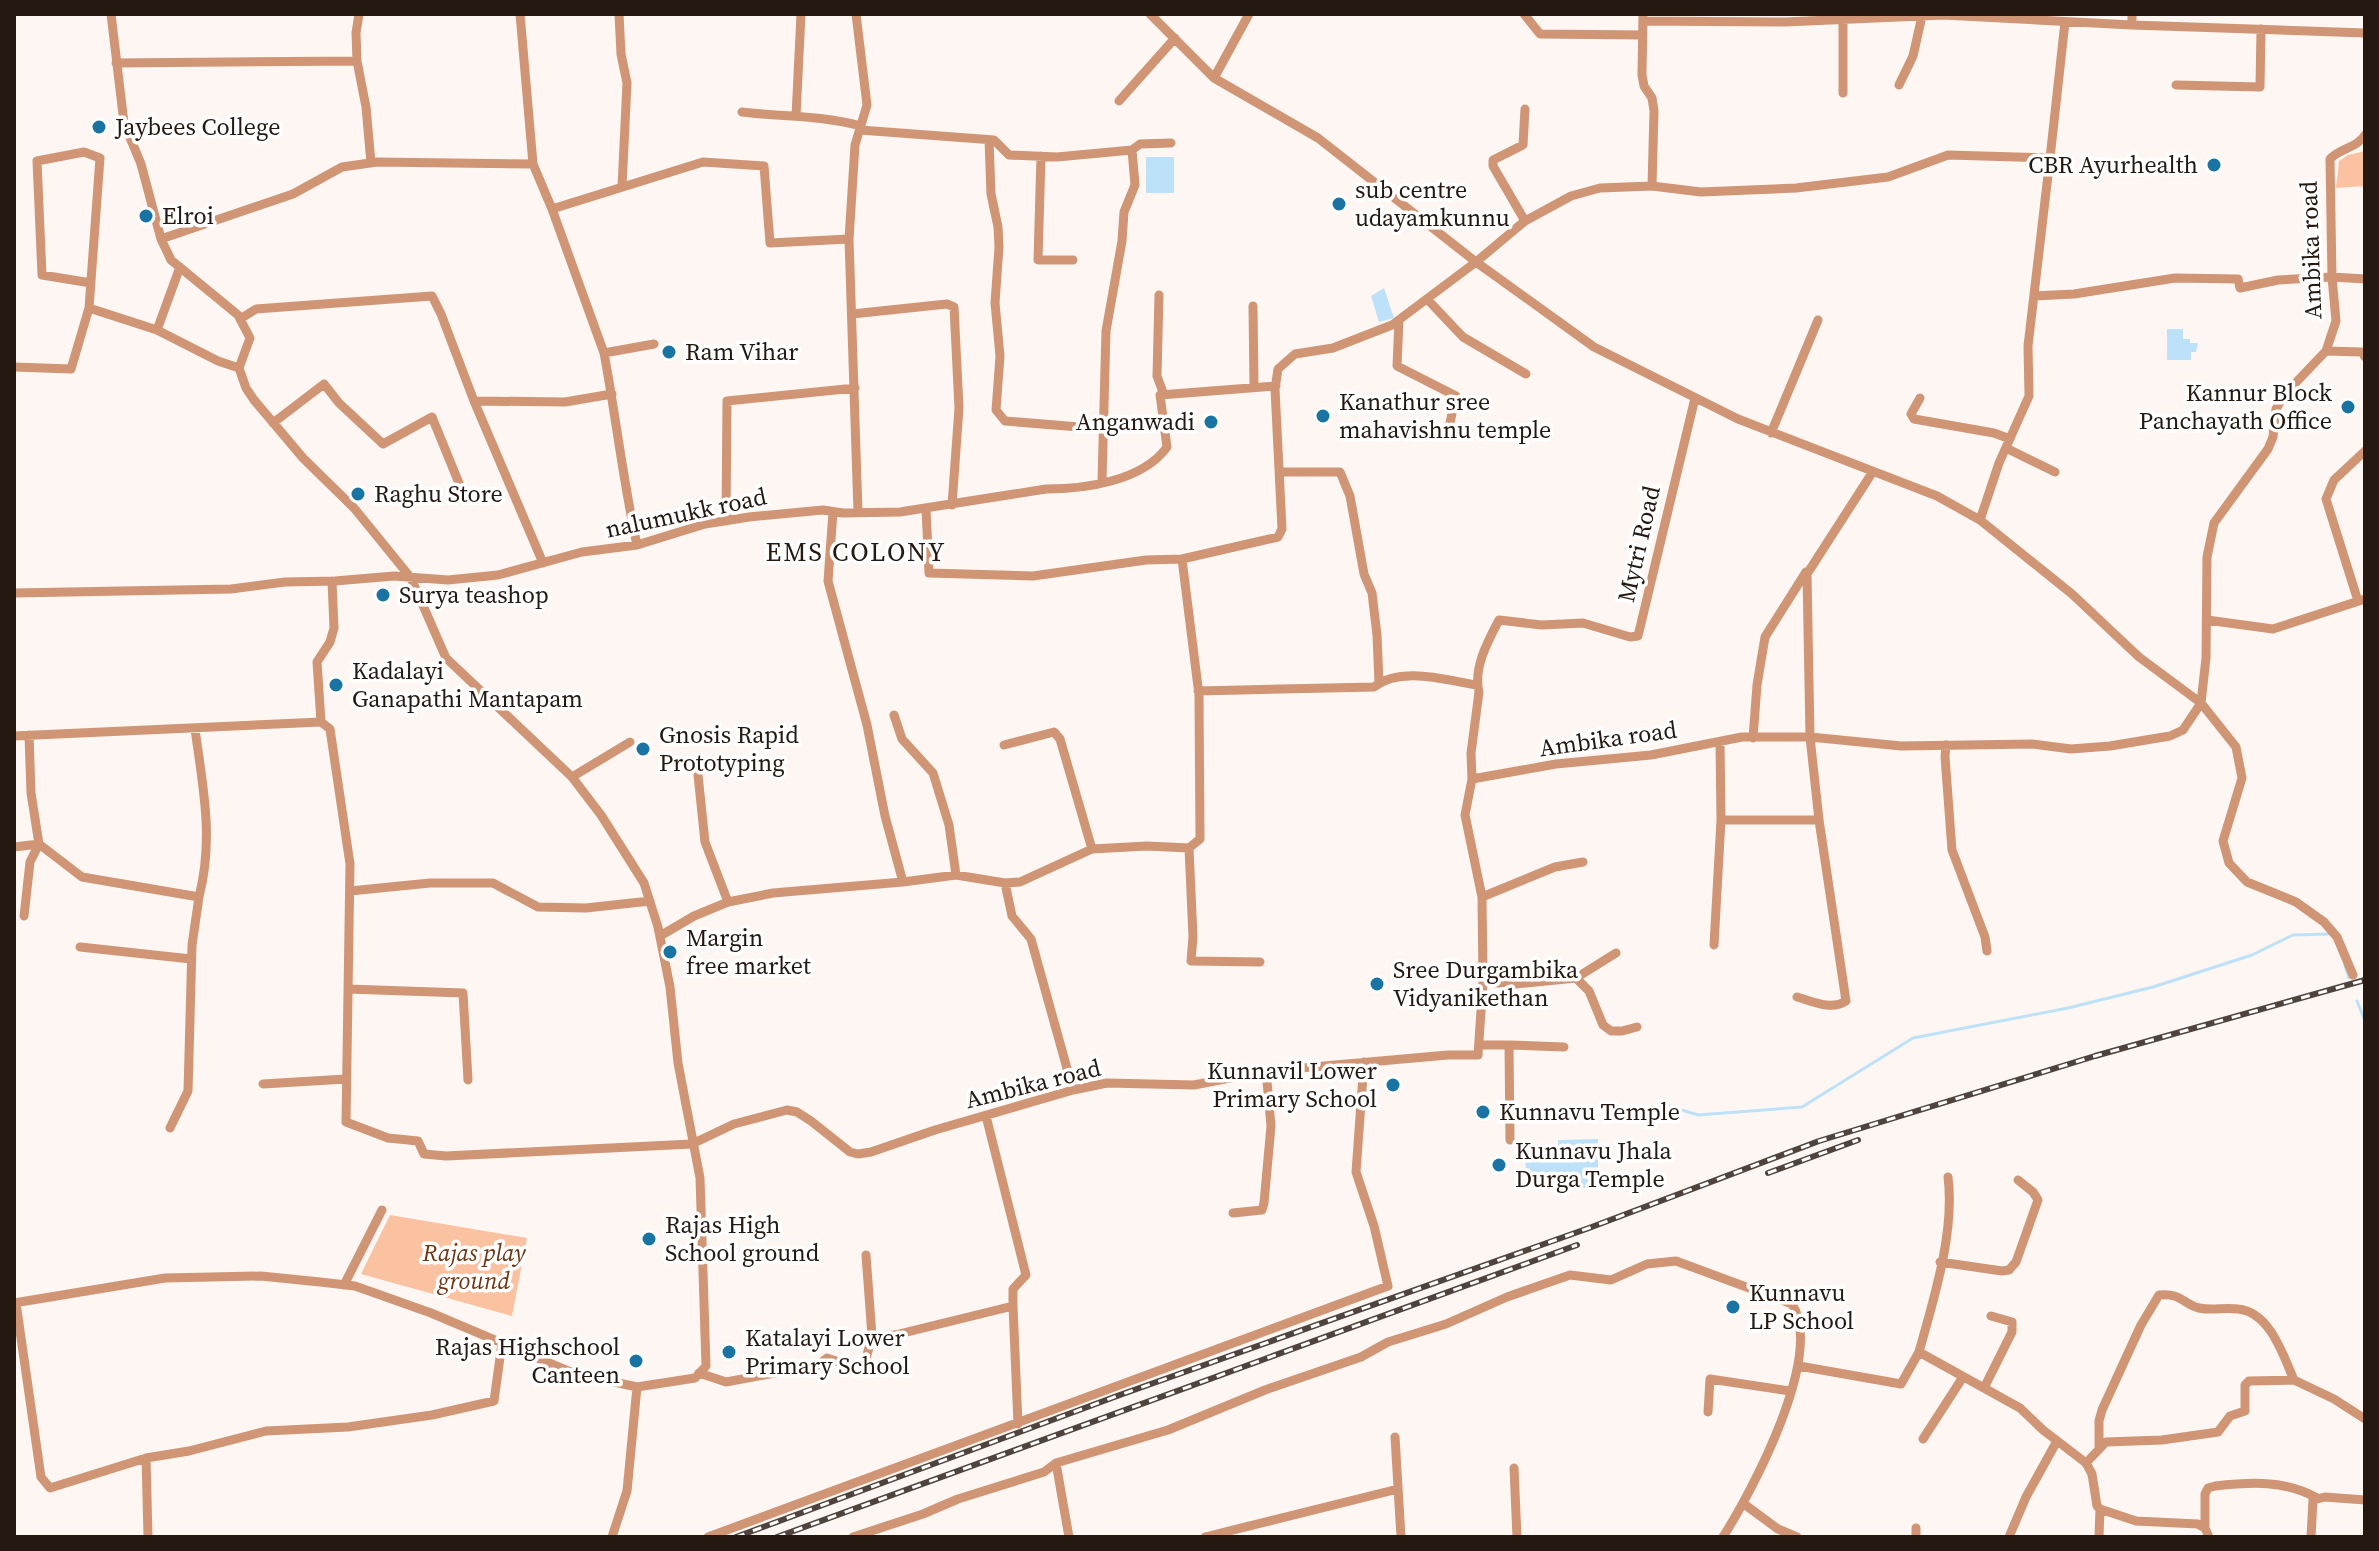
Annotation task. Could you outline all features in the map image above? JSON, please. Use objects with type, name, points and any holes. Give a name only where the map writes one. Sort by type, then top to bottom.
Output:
[{"type":"street","points":[[111,14],[124,123],[141,164],[161,239],[171,260],[240,319],[250,338],[239,368],[246,388],[303,458],[354,508],[411,578],[446,658],[572,777],[601,815],[644,883],[660,936],[670,987],[678,1063],[700,1178],[706,1366],[695,1378],[637,1387],[573,1373],[502,1343],[431,1313],[344,1285],[261,1276],[165,1278],[15,1303],[41,1477],[50,1488],[146,1458],[189,1451],[266,1431],[362,1425],[432,1415],[494,1401],[502,1343]]},
{"type":"street","points":[[359,14],[357,61],[366,107],[371,163]]},
{"type":"street","points":[[520,14],[533,164],[604,353],[625,490],[637,545]]},
{"type":"street","points":[[619,14],[621,54],[627,83],[622,187]]},
{"type":"street","points":[[796,116],[801,14]]},
{"type":"street","points":[[856,14],[867,105],[855,145],[849,239],[858,512]]},
{"type":"street","points":[[1150,14],[1214,78],[1318,138],[1476,262],[1594,347],[1771,433],[1937,496],[1980,520],[2072,594],[2139,657],[2201,703],[2236,747],[2242,767],[2242,778],[2223,841],[2229,863],[2247,882],[2296,902],[2324,922],[2337,937],[2353,975]]},
{"type":"street","points":[[1214,78],[1249,14]]},
{"type":"street","points":[[1524,14],[1540,34],[1642,35]]},
{"type":"street","points":[[1652,186],[1654,111],[1652,98],[1643,83],[1643,17],[1785,22],[1950,15],[2065,22],[2132,19],[2365,33]]},
{"type":"street","points":[[1899,85],[1913,56],[1922,16]]},
{"type":"street","points":[[1843,19],[1843,93]]},
{"type":"street","points":[[1980,520],[2029,396],[2028,346],[2065,22]]},
{"type":"street","points":[[2176,85],[2260,87],[2261,29]]},
{"type":"street","points":[[1119,101],[1175,38]]},
{"type":"street","points":[[116,63],[357,61]]},
{"type":"street","points":[[1525,109],[1523,145],[1493,160],[1493,166],[1525,221]]},
{"type":"street","points":[[742,112],[821,117],[860,128],[994,140],[1009,155],[1132,150],[1140,144],[1171,143]]},
{"type":"street","name":"Ambika road","points":[[1472,779],[1556,764],[1651,755],[1742,737],[1810,737],[1901,746],[2032,744],[2071,749],[2170,736],[2183,730],[2201,703],[2206,658],[2207,557],[2214,523],[2268,449],[2273,437],[2276,409],[2284,395],[2326,351],[2336,321],[2330,159],[2337,151],[2360,143],[2365,135]]},
{"type":"street","points":[[989,140],[991,194],[999,237],[995,303],[1000,356],[996,410],[1005,421],[1104,429]]},
{"type":"street","points":[[1102,481],[1106,331],[1124,212],[1135,185],[1132,150]]},
{"type":"street","points":[[14,367],[71,369],[89,308],[91,283],[100,158],[84,152],[37,161],[42,275],[91,283]]},
{"type":"street","points":[[926,509],[929,573],[1033,576],[1146,560],[1182,559],[1278,537],[1282,529],[1276,386],[1278,369],[1295,354],[1333,348],[1392,325],[1525,221],[1571,196],[1600,188],[1652,186],[1701,192],[1796,188],[1888,177],[1948,155],[2050,158]]},
{"type":"street","points":[[1041,156],[1038,260],[1073,260]]},
{"type":"street","points":[[552,209],[703,162],[764,166],[770,243],[849,239]]},
{"type":"street","points":[[161,239],[293,194],[342,167],[371,163],[533,164]]},
{"type":"street","points":[[157,330],[180,267]]},
{"type":"street","points":[[2034,296],[2074,294],[2175,278],[2238,279],[2240,288],[2269,281],[2332,277],[2365,279]]},
{"type":"street","name":"nalumukk road","points":[[14,593],[231,589],[285,582],[394,576],[448,580],[498,575],[582,552],[637,545],[705,524],[795,512],[926,509],[1046,489],[1067,489],[1128,476],[1158,460],[1167,447],[1160,395],[1164,395],[1157,376],[1159,295]]},
{"type":"street","points":[[240,319],[256,309],[432,296],[543,563]]},
{"type":"street","points":[[1427,299],[1463,337],[1526,374]]},
{"type":"street","points":[[852,314],[947,304],[954,307],[959,408],[952,505]]},
{"type":"street","points":[[1253,306],[1254,387]]},
{"type":"street","points":[[89,308],[157,330],[218,361],[239,368]]},
{"type":"street","points":[[1399,320],[1397,366],[1456,396],[1447,436]]},
{"type":"street","points":[[1771,433],[1818,320]]},
{"type":"street","points":[[604,353],[654,344]]},
{"type":"street","points":[[2326,351],[2362,352],[2365,357]]},
{"type":"street","points":[[273,423],[324,384],[339,403],[383,444],[432,417],[463,493]]},
{"type":"street","points":[[1164,395],[1276,386]]},
{"type":"street","points":[[726,521],[727,401],[855,388]]},
{"type":"street","points":[[474,401],[565,402],[612,394]]},
{"type":"street","name":"Mytri Road","points":[[1472,779],[1477,685],[1484,647],[1499,620],[1542,625],[1583,623],[1630,637],[1638,636],[1695,398]]},
{"type":"street","points":[[1920,398],[1911,414],[1914,419],[1994,433],[2055,472]]},
{"type":"street","points":[[2207,620],[2273,629],[2362,600],[2326,499],[2334,480],[2365,451]]},
{"type":"street","points":[[1281,472],[1340,472],[1350,496],[1364,574],[1372,593],[1379,683]]},
{"type":"street","points":[[1797,997],[1827,1006],[1846,1001],[1810,737],[1807,574],[1872,473]]},
{"type":"street","points":[[1753,738],[1765,637],[1872,473]]},
{"type":"street","points":[[833,512],[828,581],[867,725],[885,816],[903,882]]},
{"type":"street","points":[[660,936],[694,916],[728,902],[773,893],[956,875],[1005,883],[1020,882],[1092,849],[1147,846],[1189,848],[1200,839],[1198,691],[1182,559]]},
{"type":"street","points":[[321,722],[317,662],[330,642],[334,628],[332,581]]},
{"type":"street","points":[[1198,691],[1374,687],[1385,678],[1417,676],[1477,685]]},
{"type":"street","points":[[894,715],[902,739],[933,773],[949,825],[956,875]]},
{"type":"street","points":[[14,736],[321,722],[330,729],[350,864],[346,1122],[388,1138],[418,1141],[424,1154],[446,1156],[692,1144]]},
{"type":"street","points":[[170,1128],[188,1091],[191,959],[209,836],[195,729]]},
{"type":"street","points":[[1004,745],[1054,732],[1060,739],[1092,849]]},
{"type":"street","points":[[24,916],[30,862],[39,844],[31,793],[29,735]]},
{"type":"street","points":[[572,777],[630,742]]},
{"type":"street","points":[[1714,945],[1721,820],[1720,742]]},
{"type":"street","points":[[1946,745],[1952,850],[1985,937],[1987,951]]},
{"type":"street","points":[[698,775],[705,842],[728,902]]},
{"type":"street","points":[[1472,779],[1465,815],[1482,897],[1483,982],[1479,1045],[1564,1047]]},
{"type":"street","points":[[1721,820],[1819,820]]},
{"type":"street","points":[[14,847],[39,844],[82,877],[199,897]]},
{"type":"street","points":[[1189,848],[1193,937],[1191,961],[1260,962]]},
{"type":"street","points":[[1482,897],[1555,867],[1583,862]]},
{"type":"street","points":[[350,891],[430,883],[493,883],[538,907],[586,908],[650,901]]},
{"type":"street","points":[[1005,883],[1012,916],[1031,939],[1073,1090]]},
{"type":"street","points":[[80,947],[191,959]]},
{"type":"street","points":[[1483,982],[1515,984],[1576,978],[1616,953]]},
{"type":"street","points":[[1576,978],[1589,991],[1603,1025],[1611,1031],[1637,1027]]},
{"type":"street","points":[[348,989],[463,993],[468,1080]]},
{"type":"street","name":"Ambika road","points":[[692,1144],[734,1124],[787,1110],[797,1112],[850,1152],[858,1154],[1073,1090],[1107,1083],[1194,1085],[1266,1071],[1478,1055],[1479,1045]]},
{"type":"street","points":[[1509,1045],[1510,1140]]},
{"type":"street","points":[[708,1537],[1388,1286],[1374,1226],[1356,1172],[1364,1062]]},
{"type":"street","points":[[1233,1213],[1256,1212],[1262,1210],[1264,1203],[1271,1126],[1266,1071]]},
{"type":"street","points":[[263,1084],[346,1079]]},
{"type":"street","points":[[986,1116],[1026,1275],[1013,1289],[1018,1424]]},
{"type":"street","points":[[1799,1366],[1901,1384],[1919,1352],[1940,1262],[1951,1204],[1948,1177]]},
{"type":"street","points":[[1940,1262],[2009,1270],[2016,1262],[2038,1200],[2018,1180]]},
{"type":"street","points":[[344,1285],[382,1210]]},
{"type":"street","points":[[699,1373],[726,1382],[786,1371],[808,1372],[827,1358],[854,1367],[864,1366],[872,1336],[866,1255]]},
{"type":"street","points":[[853,1537],[1044,1472],[1056,1463],[1168,1430],[1559,1278],[1570,1275],[1611,1280],[1647,1264],[1676,1261],[1792,1304],[1799,1315],[1799,1366],[1768,1456],[1723,1537]]},
{"type":"street","points":[[2099,1447],[2102,1410],[2141,1325],[2159,1295],[2178,1296],[2197,1308],[2242,1309],[2255,1315],[2278,1344],[2294,1380]]},
{"type":"street","points":[[872,1336],[895,1335],[1013,1306]]},
{"type":"street","points":[[1984,1388],[2012,1332],[2012,1322],[1991,1316]]},
{"type":"street","points":[[1919,1352],[2020,1408],[2086,1463],[2092,1474],[2100,1509],[2099,1537]]},
{"type":"street","points":[[1923,1439],[1963,1377]]},
{"type":"street","points":[[1708,1412],[1710,1379],[1790,1391]]},
{"type":"street","points":[[2086,1463],[2106,1442],[2162,1440],[2218,1432],[2230,1416],[2245,1411],[2246,1382],[2294,1380],[2364,1417]]},
{"type":"street","points":[[612,1537],[627,1491],[637,1387]]},
{"type":"street","points":[[1395,1437],[1401,1537]]},
{"type":"street","points":[[2009,1537],[2057,1441]]},
{"type":"street","points":[[146,1458],[148,1537]]},
{"type":"street","points":[[1056,1463],[1069,1537]]},
{"type":"street","points":[[1514,1468],[1517,1537]]},
{"type":"street","points":[[2207,1533],[2205,1494],[2208,1488],[2215,1486],[2270,1483],[2299,1488],[2317,1498],[2365,1500]]},
{"type":"street","points":[[1205,1537],[1398,1489]]},
{"type":"street","points":[[2311,1537],[2311,1506],[2317,1498]]},
{"type":"street","points":[[1744,1504],[1778,1529],[1797,1537]]},
{"type":"street","points":[[2100,1509],[2136,1521],[2198,1524],[2207,1533]]},
{"type":"green space","points":[[2365,151],[2365,186],[2336,188],[2339,161]]},
{"type":"green space","name":"Rajas play ground","points":[[390,1215],[527,1238],[512,1316],[361,1274]]},
{"type":"water","points":[[1146,157],[1174,157],[1174,193],[1146,193]]},
{"type":"water","points":[[1384,288],[1394,318],[1379,322],[1371,296]]},
{"type":"water","points":[[2167,329],[2183,329],[2183,339],[2198,343],[2196,352],[2191,352],[2191,360],[2167,360]]},
{"type":"water","points":[[1598,1139],[1598,1188],[1525,1187],[1526,1150],[1558,1151],[1558,1140]]},
{"type":"waterway","points":[[1659,1103],[1698,1115],[1802,1107],[1913,1038],[2068,1008],[2153,987],[2252,955],[2293,935],[2330,934]]},
{"type":"waterway","points":[[2345,966],[2349,978]]},
{"type":"waterway","points":[[2357,1001],[2365,1021]]},
{"type":"railway","points":[[736,1537],[1117,1396],[1589,1228],[1819,1141],[2095,1056],[2365,980]]},
{"type":"railway","points":[[1768,1173],[1858,1140]]},
{"type":"railway","points":[[777,1537],[1577,1245]]},
{"type":"place","name":"Jaybees College","points":[[99,127]]},
{"type":"place","name":"CBR Ayurhealth","points":[[2214,165]]},
{"type":"place","name":"sub centre udayamkunnu","points":[[1339,204]]},
{"type":"place","name":"Elroi","points":[[146,216]]},
{"type":"place","name":"Ram Vihar","points":[[669,352]]},
{"type":"place","name":"Kannur Block Panchayath Office","points":[[2348,407]]},
{"type":"place","name":"Kanathur sree mahavishnu temple","points":[[1323,416]]},
{"type":"place","name":"Anganwadi","points":[[1211,422]]},
{"type":"place","name":"Raghu Store","points":[[358,494]]},
{"type":"place","name":"Surya teashop","points":[[383,595]]},
{"type":"place","name":"Kadalayi Ganapathi Mantapam","points":[[336,685]]},
{"type":"place","name":"Gnosis Rapid Prototyping","points":[[643,749]]},
{"type":"place","name":"Margin free market","points":[[670,952]]},
{"type":"place","name":"Sree Durgambika Vidyanikethan","points":[[1377,984]]},
{"type":"place","name":"Kunnavil Lower Primary School","points":[[1393,1085]]},
{"type":"place","name":"Kunnavu Temple","points":[[1483,1112]]},
{"type":"place","name":"Kunnavu Jhala Durga Temple","points":[[1499,1165]]},
{"type":"place","name":"Rajas High School ground","points":[[649,1239]]},
{"type":"place","name":"Kunnavu LP School","points":[[1733,1307]]},
{"type":"place","name":"Katalayi Lower Primary School","points":[[729,1352]]},
{"type":"place","name":"Rajas Highschool Canteen","points":[[636,1361]]},
{"type":"district","name":"EMS COLONY","points":[[856,552]]}]
